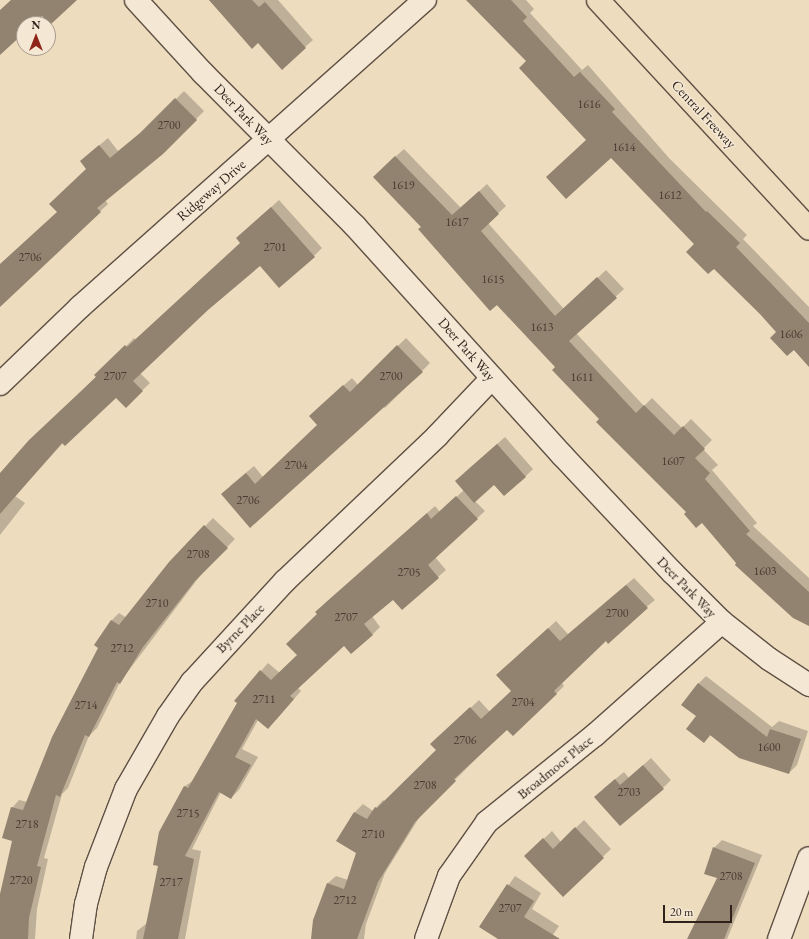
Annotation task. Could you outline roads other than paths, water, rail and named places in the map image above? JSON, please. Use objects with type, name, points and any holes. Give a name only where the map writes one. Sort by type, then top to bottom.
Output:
[{"type":"main road","name":"Central Freeway","points":[[598,0],[809,229]]},
{"type":"street","name":"Deer Park Way","points":[[136,0],[268,139],[355,226],[612,509],[722,622],[769,659],[809,685]]},
{"type":"street","name":"Ridgeway Drive","points":[[0,384],[80,307],[425,0]]},
{"type":"street","name":"Byrne Place","points":[[81,939],[86,904],[96,867],[123,796],[168,716],[192,682],[285,581],[437,436],[492,378]]},
{"type":"street","name":"Broadmoor Place","points":[[426,939],[449,876],[487,822],[600,730],[722,622]]},
{"type":"street","points":[[779,939],[809,858]]}]
